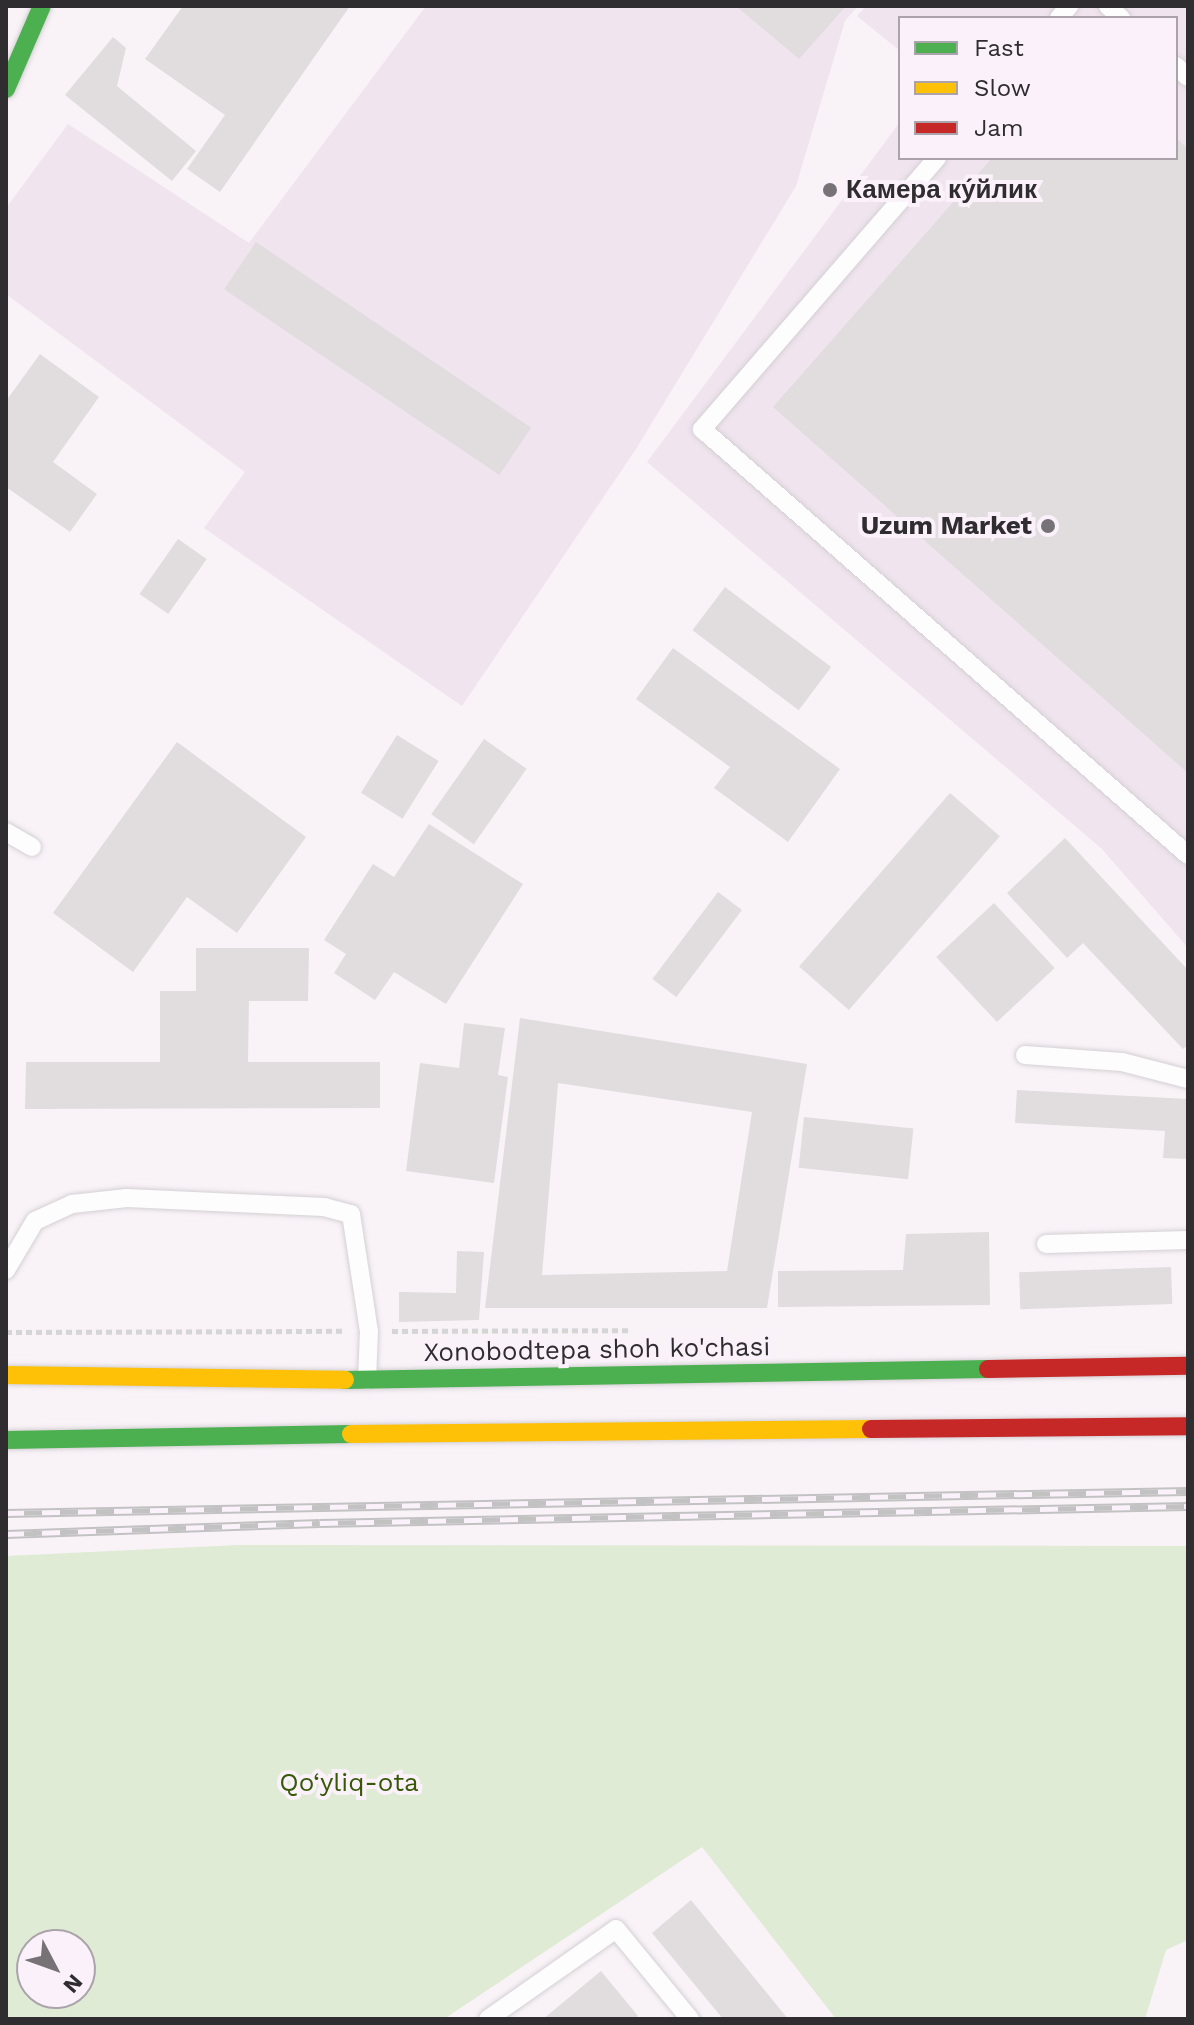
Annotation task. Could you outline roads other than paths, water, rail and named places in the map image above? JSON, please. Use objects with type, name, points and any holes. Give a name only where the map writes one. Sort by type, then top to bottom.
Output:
[{"type":"main road","points":[[6,89],[42,6]]},
{"type":"main road","name":"Xonobodtepa shoh ko'chasi","points":[[6,1375],[367,1380],[1188,1366]]},
{"type":"main road","points":[[6,1440],[1188,1426]]},
{"type":"lane","points":[[935,160],[702,429],[1188,855]]},
{"type":"lane","points":[[6,832],[32,847]]},
{"type":"lane","points":[[1025,1055],[1122,1062],[1188,1079]]},
{"type":"lane","points":[[6,1270],[35,1221],[72,1204],[127,1198],[324,1207],[351,1214],[369,1331],[367,1380]]},
{"type":"lane","points":[[1046,1244],[1188,1240]]},
{"type":"lane","points":[[488,2019],[616,1929],[690,2019]]},
{"type":"railway","points":[[6,1513],[1188,1491]]},
{"type":"railway","points":[[6,1534],[320,1523],[1188,1506]]},
{"type":"place","name":"Камера ку́йлик","points":[[830,190]]},
{"type":"place","name":"Uzum Market","points":[[1048,526]]},
{"type":"park label","name":"Qo‘yliq-ota","points":[[349,1783]]}]
